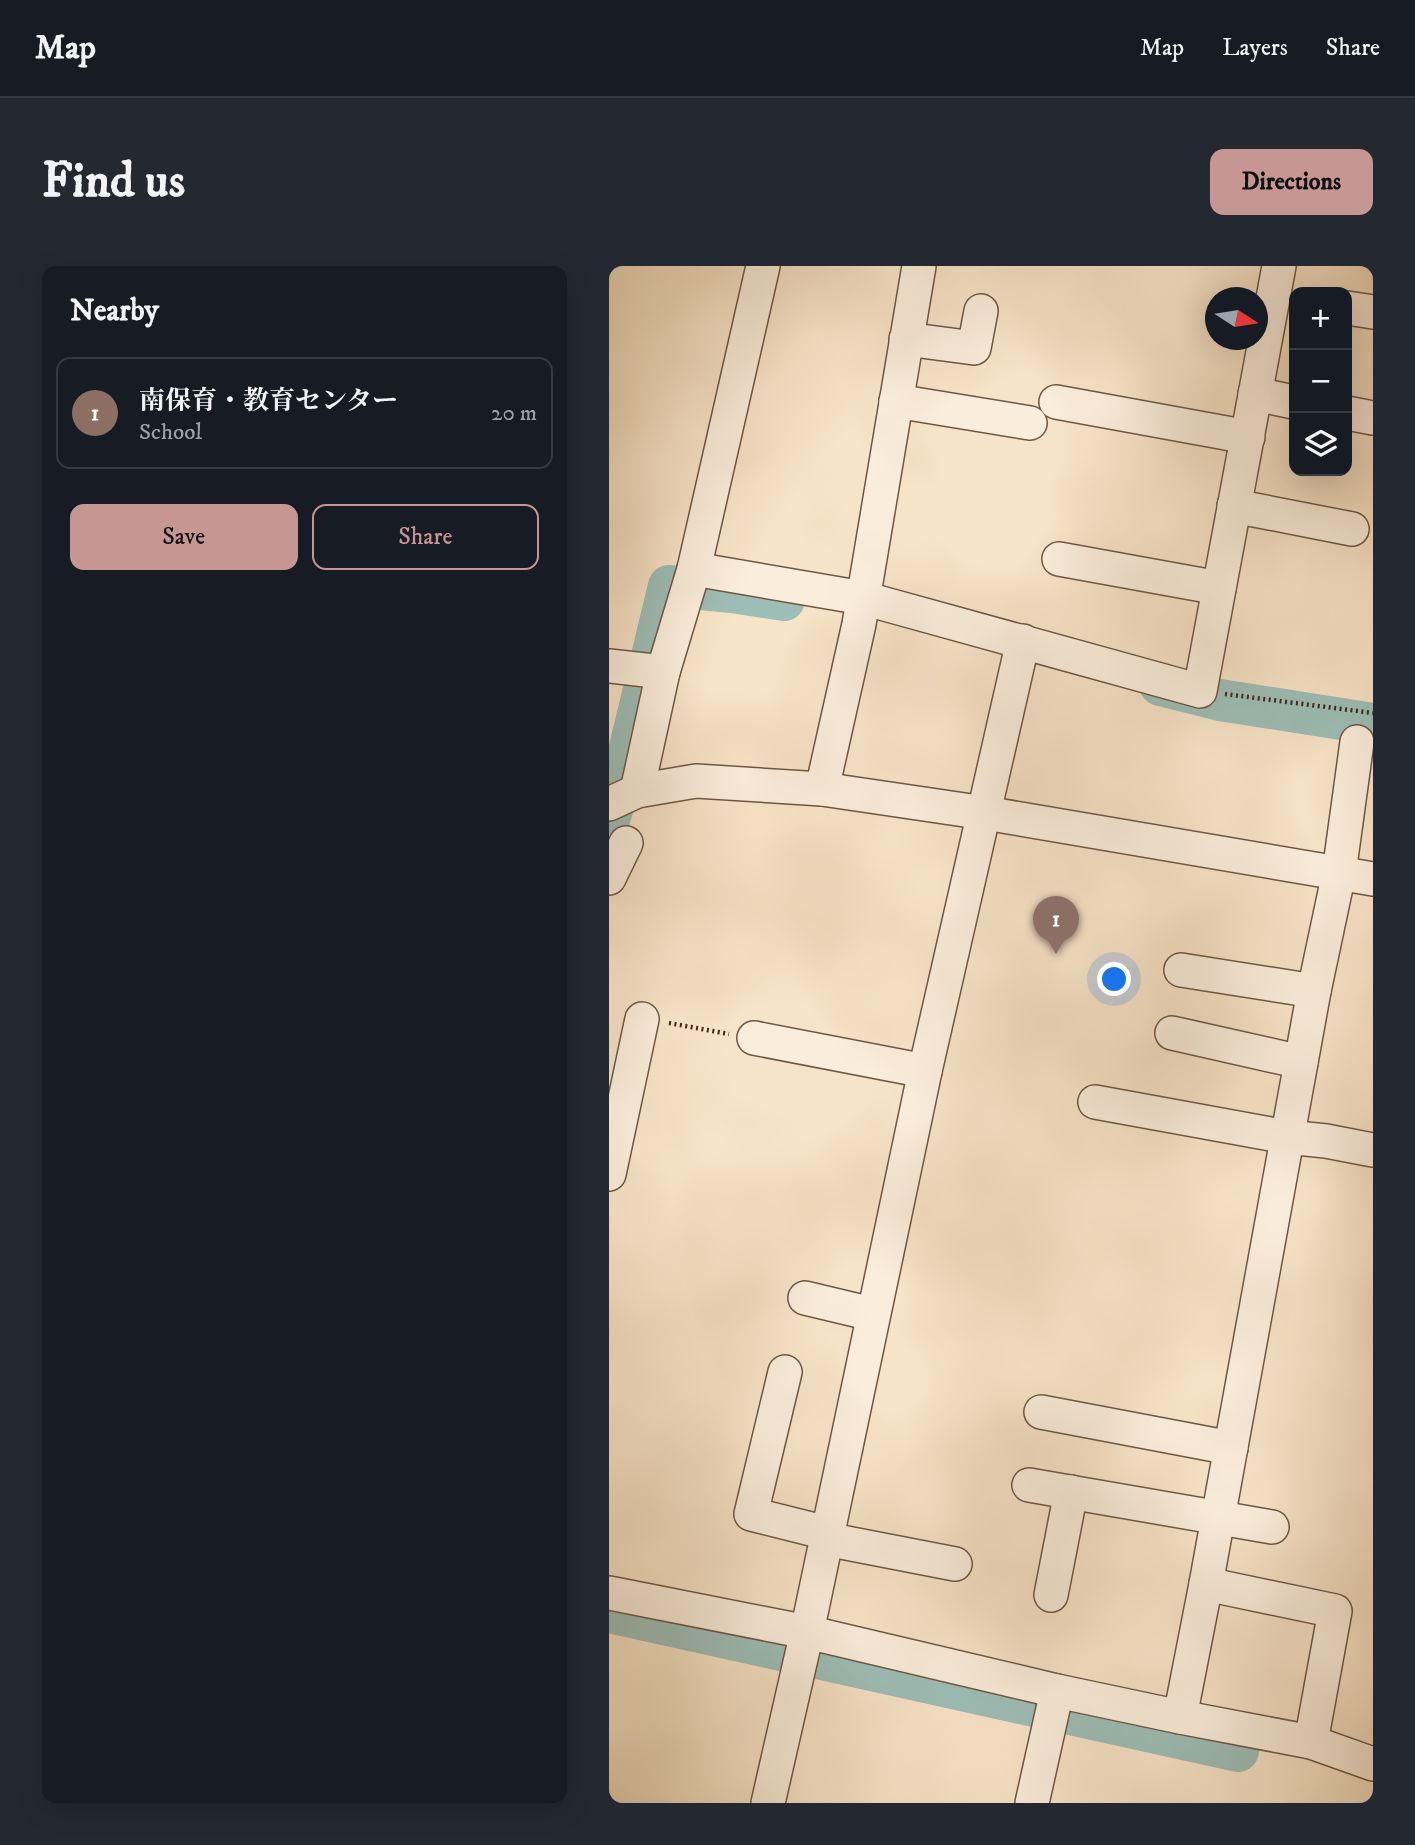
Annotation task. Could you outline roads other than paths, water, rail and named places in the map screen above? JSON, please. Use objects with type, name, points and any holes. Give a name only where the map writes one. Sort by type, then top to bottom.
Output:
[{"type":"street","points":[[623,798],[694,569],[763,266]]},
{"type":"street","points":[[822,789],[861,611],[919,266]]},
{"type":"street","points":[[694,569],[1200,691],[1255,394],[1283,286]]},
{"type":"street","points":[[1352,308],[1373,312]]},
{"type":"street","points":[[906,339],[974,348],[981,312]]},
{"type":"street","points":[[1255,394],[1289,401]]},
{"type":"street","points":[[896,401],[1030,423]]},
{"type":"street","points":[[1056,402],[1248,437]]},
{"type":"street","points":[[1352,414],[1373,418]]},
{"type":"street","points":[[1234,506],[1352,529]]},
{"type":"street","points":[[1059,559],[1219,588]]},
{"type":"street","points":[[768,1803],[807,1632],[925,1071],[1021,648]]},
{"type":"street","points":[[617,667],[663,672]]},
{"type":"street","points":[[1180,1717],[1314,991],[1339,873],[1357,742]]},
{"type":"street","points":[[623,798],[696,781],[822,789],[985,813],[1373,879]]},
{"type":"street","points":[[609,878],[626,843]]},
{"type":"street","points":[[1181,970],[1314,991]]},
{"type":"street","points":[[609,1174],[642,1018]]},
{"type":"street","points":[[1172,1033],[1301,1062]]},
{"type":"street","points":[[754,1038],[925,1071]]},
{"type":"street","points":[[1095,1102],[1373,1150]]},
{"type":"street","points":[[805,1298],[873,1314]]},
{"type":"street","points":[[785,1372],[751,1514],[827,1536],[955,1564]]},
{"type":"street","points":[[1041,1412],[1231,1448]]},
{"type":"street","points":[[1029,1485],[1272,1527]]},
{"type":"street","points":[[1051,1595],[1071,1492]]},
{"type":"street","points":[[1206,1584],[1335,1611],[1311,1742]]},
{"type":"street","points":[[609,1593],[807,1632],[1057,1691],[1311,1742],[1372,1759]]},
{"type":"street","points":[[1032,1803],[1057,1691]]},
{"type":"waterway","points":[[609,820],[627,760],[669,586],[784,600]]},
{"type":"waterway","points":[[1160,685],[1220,700],[1373,724]]},
{"type":"waterway","points":[[609,1612],[1238,1751]]},
{"type":"place","name":"南保育・教育センター","points":[[1056,954]]}]
